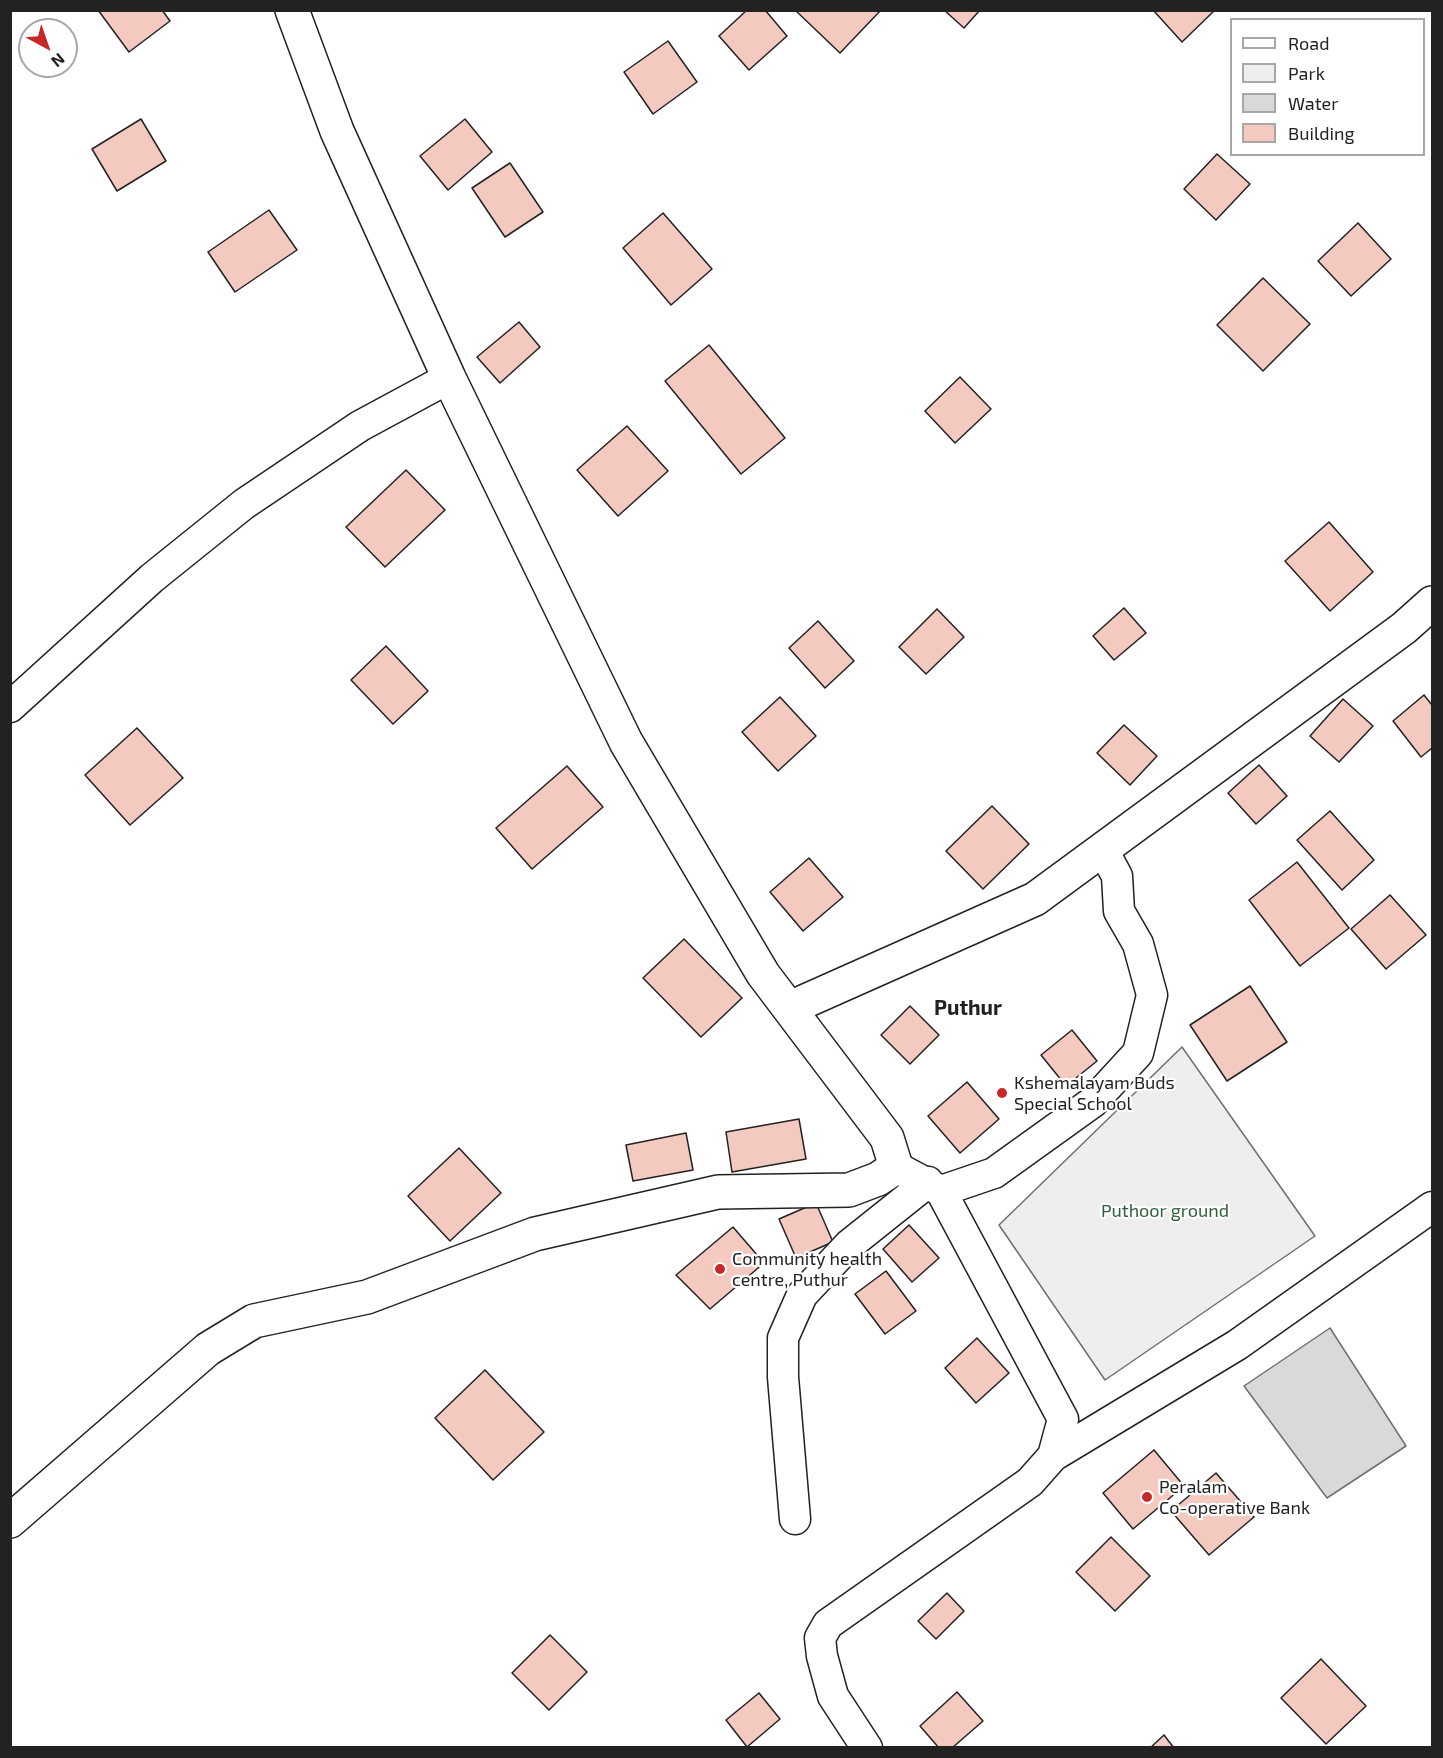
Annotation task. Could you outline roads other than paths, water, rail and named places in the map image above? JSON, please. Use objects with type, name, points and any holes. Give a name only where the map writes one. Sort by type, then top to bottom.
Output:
[{"type":"main road","points":[[10,1521],[208,1349],[254,1321],[367,1297],[535,1234],[718,1192],[849,1190],[878,1179],[896,1167],[887,1138],[763,974],[626,742],[449,378],[337,131],[292,10]]},
{"type":"main road","points":[[790,1008],[1035,899],[1404,628],[1432,603]]},
{"type":"street","points":[[10,707],[152,578],[244,504],[360,426],[449,378]]},
{"type":"street","points":[[795,1519],[783,1377],[783,1338],[802,1295],[849,1245],[934,1187],[994,1173],[1093,1102],[1138,1053],[1152,995],[1138,944],[1119,911],[1117,876],[1103,850]]},
{"type":"street","points":[[896,1167],[934,1187],[1063,1419],[1053,1456]]},
{"type":"street","points":[[867,1748],[833,1696],[822,1656],[820,1638],[828,1624],[1030,1482],[1053,1456],[1237,1345],[1432,1207]]},
{"type":"water","points":[[1330,1328],[1406,1446],[1327,1498],[1244,1386]]},
{"type":"place","name":"Kshemalayam Buds Special School","points":[[1002,1093]]},
{"type":"place","name":"Community health centre, Puthur","points":[[720,1269]]},
{"type":"place","name":"Peralam Co-operative Bank","points":[[1147,1497]]},
{"type":"district","name":"Puthur","points":[[968,1008]]},
{"type":"park label","name":"Puthoor ground","points":[[1165,1211]]}]
